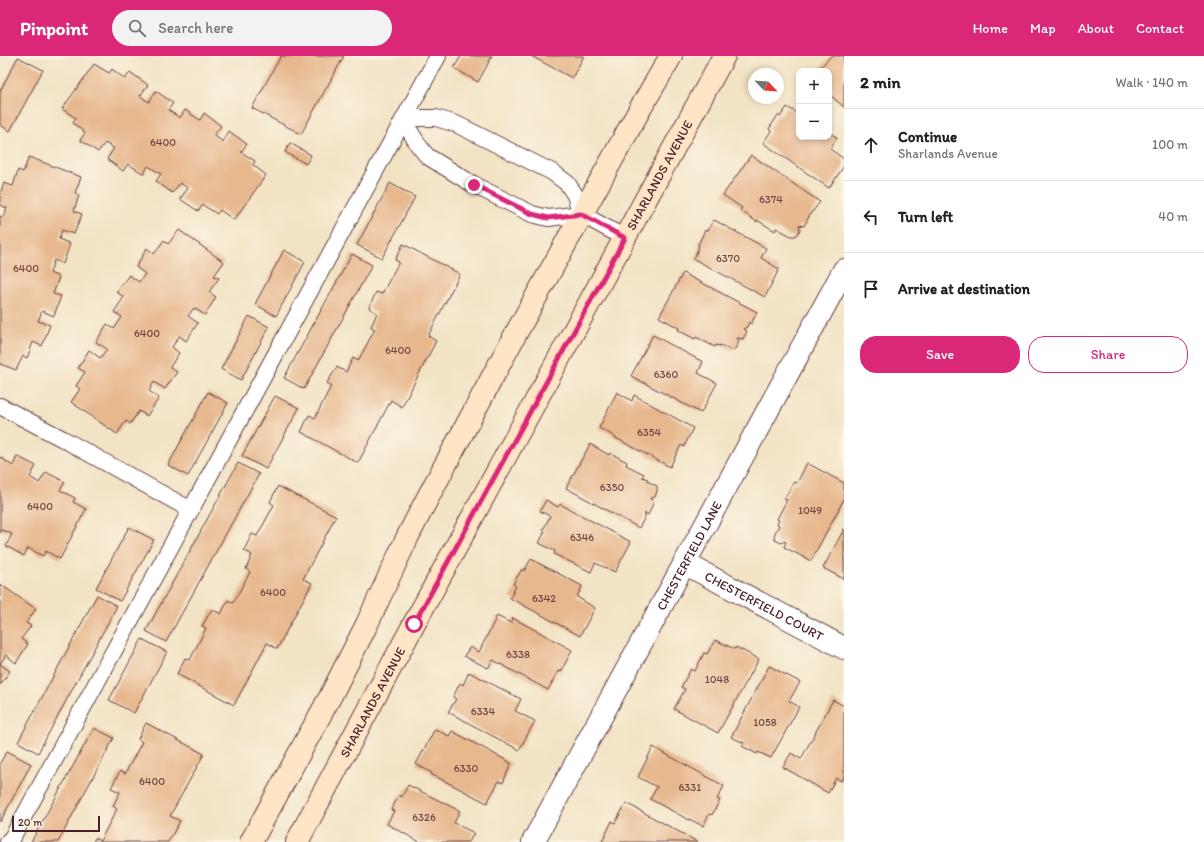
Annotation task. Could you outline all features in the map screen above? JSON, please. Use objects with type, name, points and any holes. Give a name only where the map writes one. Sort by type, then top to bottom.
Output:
[{"type":"main road","points":[[251,842],[330,697],[420,512],[581,214],[670,56]]},
{"type":"main road","name":"SHARLANDS AVENUE","points":[[297,842],[724,56]]},
{"type":"street","name":"CHESTERFIELD LANE","points":[[533,842],[844,270]]},
{"type":"street","name":"CHESTERFIELD COURT","points":[[684,563],[844,648]]},
{"type":"lane","points":[[8,842],[17,829],[438,56]]},
{"type":"lane","points":[[403,120],[436,118],[456,124],[552,172],[567,183],[575,195],[581,214]]},
{"type":"lane","points":[[403,120],[427,156],[474,185],[532,214],[548,218],[581,214],[625,238]]},
{"type":"lane","points":[[0,406],[191,510]]},
{"type":"building","points":[[281,56],[344,56],[301,134],[252,108]]},
{"type":"building","points":[[461,56],[492,56],[478,82],[454,68]]},
{"type":"building","points":[[531,56],[584,56],[572,78]]},
{"type":"building","points":[[831,56],[844,56],[844,107],[832,97],[832,68],[820,68]]},
{"type":"building","points":[[18,57],[43,70],[10,131],[0,125],[0,91]]},
{"type":"building","points":[[94,64],[109,73],[112,69],[125,79],[130,72],[148,85],[140,96],[149,102],[156,91],[173,103],[168,110],[180,118],[185,110],[200,120],[204,113],[221,126],[214,135],[223,142],[229,131],[247,144],[241,152],[255,161],[253,165],[266,175],[234,220],[220,210],[217,214],[203,205],[198,211],[180,199],[188,188],[180,183],[172,193],[156,181],[161,174],[148,166],[144,174],[128,164],[123,171],[107,159],[114,148],[105,143],[98,152],[80,140],[85,133],[73,123],[76,118],[62,109]]},
{"type":"building","points":[[787,107],[796,112],[796,140],[832,140],[832,134],[837,138],[830,149],[844,159],[844,166],[829,188],[763,143],[771,131],[769,129],[778,115],[780,117]]},
{"type":"building","points":[[290,143],[311,155],[306,164],[285,152]]},
{"type":"building","points":[[751,155],[820,202],[812,211],[804,226],[799,225],[800,230],[796,236],[791,236],[776,228],[775,231],[757,220],[757,222],[740,210],[742,208],[723,195]]},
{"type":"building","points":[[29,157],[81,177],[75,193],[79,195],[74,211],[82,214],[74,234],[62,230],[59,239],[70,244],[63,264],[54,260],[50,273],[59,277],[53,294],[61,296],[54,316],[42,311],[38,321],[50,325],[42,346],[33,342],[27,358],[23,356],[16,370],[0,364],[0,216],[3,217],[7,208],[0,205],[0,194],[4,183],[13,186],[18,170],[23,172]]},
{"type":"building","points":[[390,183],[415,197],[382,258],[357,245]]},
{"type":"building","points":[[714,220],[766,248],[761,258],[779,269],[765,297],[694,259],[699,246],[698,245],[705,230],[707,231]]},
{"type":"building","points":[[179,230],[224,262],[214,276],[219,278],[209,292],[216,297],[205,315],[194,308],[188,316],[198,323],[186,341],[179,336],[172,347],[179,353],[170,367],[177,372],[165,389],[154,382],[149,391],[159,398],[147,416],[139,411],[130,424],[126,421],[117,434],[71,402],[80,389],[76,386],[85,372],[78,368],[89,350],[100,358],[107,349],[96,342],[107,324],[114,329],[122,317],[114,312],[124,297],[116,292],[129,275],[139,282],[145,274],[136,267],[147,248],[154,254],[164,240],[168,244]]},
{"type":"building","points":[[403,244],[460,274],[428,336],[436,341],[402,407],[391,400],[358,463],[301,432],[309,415],[315,418],[331,386],[327,383],[337,367],[346,372],[353,358],[358,361],[375,329],[371,327],[377,313],[369,308],[376,292],[382,294],[399,262],[395,260]]},
{"type":"building","points":[[284,250],[305,262],[276,316],[255,304]]},
{"type":"building","points":[[352,254],[372,265],[304,389],[284,378]]},
{"type":"building","points":[[683,273],[757,312],[751,324],[749,322],[747,327],[743,329],[747,331],[743,339],[737,338],[739,342],[735,349],[731,350],[720,345],[716,345],[715,347],[696,337],[695,339],[659,317]]},
{"type":"building","points":[[249,316],[269,327],[241,380],[221,369]]},
{"type":"building","points":[[653,335],[703,362],[698,373],[717,383],[701,413],[631,376]]},
{"type":"building","points":[[208,392],[228,403],[188,476],[168,465]]},
{"type":"building","points":[[617,392],[632,401],[634,395],[693,428],[684,447],[681,445],[670,467],[599,428]]},
{"type":"building","points":[[275,396],[299,408],[266,469],[242,456]]},
{"type":"building","points":[[590,444],[609,455],[610,453],[627,462],[626,465],[644,474],[642,477],[648,479],[647,481],[657,486],[655,497],[650,498],[654,501],[648,515],[645,513],[645,517],[639,528],[566,488]]},
{"type":"building","points":[[17,456],[36,466],[30,477],[39,483],[46,472],[65,482],[60,490],[75,498],[73,502],[86,509],[60,559],[46,551],[43,556],[28,548],[24,556],[6,546],[12,534],[2,530],[0,533],[0,457],[13,466]]},
{"type":"building","points":[[238,463],[259,474],[166,642],[146,631]]},
{"type":"building","points":[[807,463],[844,483],[844,499],[811,561],[784,547],[786,542],[781,543],[775,540],[774,535],[779,525],[777,524],[779,520],[777,519],[787,500],[784,499],[794,482],[797,483]]},
{"type":"building","points":[[278,486],[336,516],[303,579],[312,583],[277,649],[267,643],[234,705],[177,674],[185,658],[190,660],[206,628],[202,626],[212,609],[221,614],[228,600],[233,603],[250,572],[246,569],[252,555],[244,550],[252,534],[257,536],[274,505],[270,502]]},
{"type":"building","points":[[546,500],[558,507],[560,504],[631,542],[615,572],[595,563],[591,572],[554,554],[555,551],[539,543],[545,531],[543,530],[550,516],[540,511]]},
{"type":"building","points":[[129,527],[154,540],[120,601],[96,588]]},
{"type":"building","points":[[844,529],[844,579],[823,568]]},
{"type":"building","points":[[531,559],[582,586],[577,597],[595,608],[580,636],[510,598],[516,586],[513,584],[522,569],[524,571]]},
{"type":"building","points":[[0,584],[36,609],[26,623],[31,626],[21,639],[28,644],[16,663],[6,655],[0,664]]},
{"type":"building","points":[[97,595],[117,606],[38,753],[18,742]]},
{"type":"building","points":[[497,616],[511,623],[513,618],[572,650],[561,672],[558,671],[548,690],[493,660],[488,668],[464,656],[470,647],[479,652]]},
{"type":"building","points":[[142,639],[167,652],[134,713],[109,700]]},
{"type":"building","points":[[715,640],[735,649],[736,647],[759,659],[718,733],[674,709],[685,689],[681,687],[691,669],[695,671],[704,653],[707,654]]},
{"type":"building","points":[[0,664],[10,671],[0,685]]},
{"type":"building","points":[[769,666],[800,682],[789,701],[799,707],[771,758],[758,752],[757,754],[742,746],[744,743],[731,737]]},
{"type":"building","points":[[469,672],[521,699],[515,711],[535,721],[519,750],[448,712],[456,699],[453,697],[460,683],[463,685]]},
{"type":"building","points":[[833,700],[844,706],[844,776],[841,781],[836,778],[828,793],[783,767],[791,753],[801,759]]},
{"type":"building","points":[[146,723],[204,754],[170,816],[180,821],[168,842],[93,842],[95,838],[100,841],[117,809],[113,806],[120,792],[111,788],[120,771],[125,774],[142,742],[138,739]]},
{"type":"building","points":[[94,728],[114,738],[58,842],[31,842]]},
{"type":"building","points":[[435,729],[449,736],[452,731],[511,763],[503,783],[499,781],[487,803],[431,774],[432,773],[416,764]]},
{"type":"building","points":[[653,747],[724,786],[717,799],[720,800],[712,815],[709,814],[703,826],[650,799],[657,787],[638,777]]},
{"type":"building","points":[[7,751],[31,764],[0,822],[0,763]]},
{"type":"building","points":[[408,785],[460,811],[454,823],[474,833],[469,842],[420,842],[387,824],[394,811],[391,810],[399,795],[402,797]]},
{"type":"building","points":[[626,803],[698,842],[602,842],[612,821],[615,823]]},
{"type":"route","points":[[414,624],[625,238],[581,214],[548,218],[532,214],[474,185]]}]
